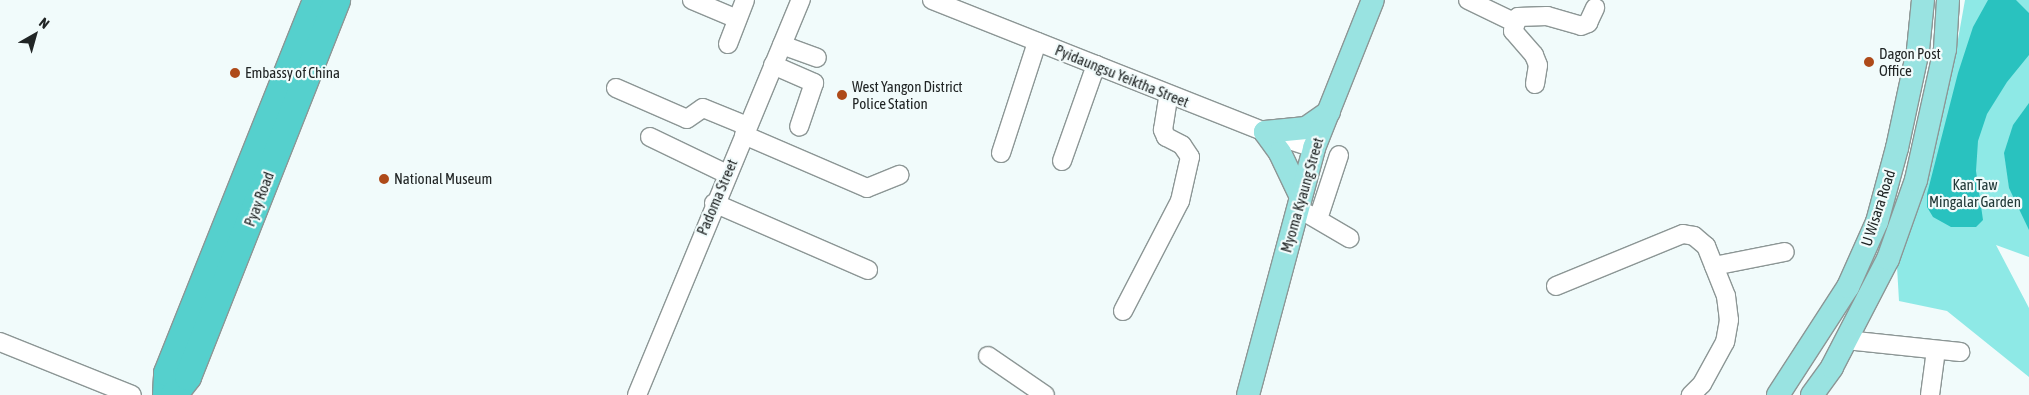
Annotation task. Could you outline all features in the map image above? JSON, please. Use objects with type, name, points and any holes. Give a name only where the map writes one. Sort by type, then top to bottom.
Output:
[{"type":"highway","name":"Pyay Road","points":[[166,395],[167,373],[316,0]]},
{"type":"highway","name":"Pyay Road","points":[[174,395],[188,377],[337,0]]},
{"type":"main road","name":"Myoma Kyaung Street","points":[[1248,395],[1298,202],[1314,148],[1373,0]]},
{"type":"main road","name":"U Wisara Road","points":[[1778,395],[1848,287],[1880,210],[1897,148],[1918,50],[1923,0]]},
{"type":"main road","name":"U Wisara Road","points":[[1812,395],[1842,348],[1888,259],[1916,180],[1945,49],[1948,0]]},
{"type":"main road","points":[[1298,202],[1280,153],[1265,132],[1306,128],[1329,112]]},
{"type":"main road","points":[[1880,210],[1903,217]]},
{"type":"main road","points":[[1814,340],[1842,348]]},
{"type":"street","points":[[692,0],[737,19]]},
{"type":"street","points":[[728,44],[745,0]]},
{"type":"street","name":"Padoma Street","points":[[638,395],[714,204],[801,0]]},
{"type":"street","name":"Pyidaungsu Yeiktha Street","points":[[932,0],[1265,132],[1314,148]]},
{"type":"street","points":[[1468,0],[1514,22]]},
{"type":"street","points":[[1535,84],[1538,65],[1534,55],[1513,32],[1514,22],[1518,17],[1548,16],[1584,26],[1595,8]]},
{"type":"street","points":[[1000,153],[1037,42]]},
{"type":"street","points":[[782,45],[817,58]]},
{"type":"street","points":[[773,65],[814,83],[799,127]]},
{"type":"street","points":[[1062,161],[1096,65]]},
{"type":"street","points":[[616,88],[687,119],[703,108],[867,188],[899,175]]},
{"type":"street","points":[[1124,311],[1180,201],[1190,157],[1182,145],[1166,137],[1163,130],[1168,94]]},
{"type":"street","points":[[650,137],[727,174]]},
{"type":"street","points":[[1318,219],[1339,155]]},
{"type":"street","points":[[1298,202],[1318,219],[1349,238]]},
{"type":"street","points":[[714,204],[868,270]]},
{"type":"street","points":[[1556,286],[1684,234],[1694,236],[1706,246],[1726,296],[1729,320],[1725,342],[1702,384],[1691,395]]},
{"type":"street","points":[[1714,266],[1785,252]]},
{"type":"street","points":[[0,342],[132,395]]},
{"type":"street","points":[[1842,348],[1960,352]]},
{"type":"street","points":[[1930,395],[1936,350]]},
{"type":"street","points":[[988,356],[1044,395]]},
{"type":"green space","name":"Kan Taw Mingalar Garden","points":[[1965,0],[2029,0],[2029,257],[1996,245],[2029,308],[2029,377],[1947,311],[1899,301],[1896,249],[1928,165],[1955,56]]},
{"type":"shaded area","points":[[1988,0],[2016,0],[2029,13],[2029,55],[2007,82],[1987,114],[1978,141],[1976,171],[1983,220],[1976,227],[1951,227],[1933,217],[1927,207],[1927,194],[1958,73],[1973,27]]},
{"type":"shaded area","points":[[2029,103],[2029,230],[2009,188],[2004,153],[2013,125]]},
{"type":"place","name":"Dagon Post Office","points":[[1869,62]]},
{"type":"place","name":"Embassy of China","points":[[235,73]]},
{"type":"place","name":"West Yangon District Police Station","points":[[842,95]]},
{"type":"place","name":"National Museum","points":[[384,179]]}]
